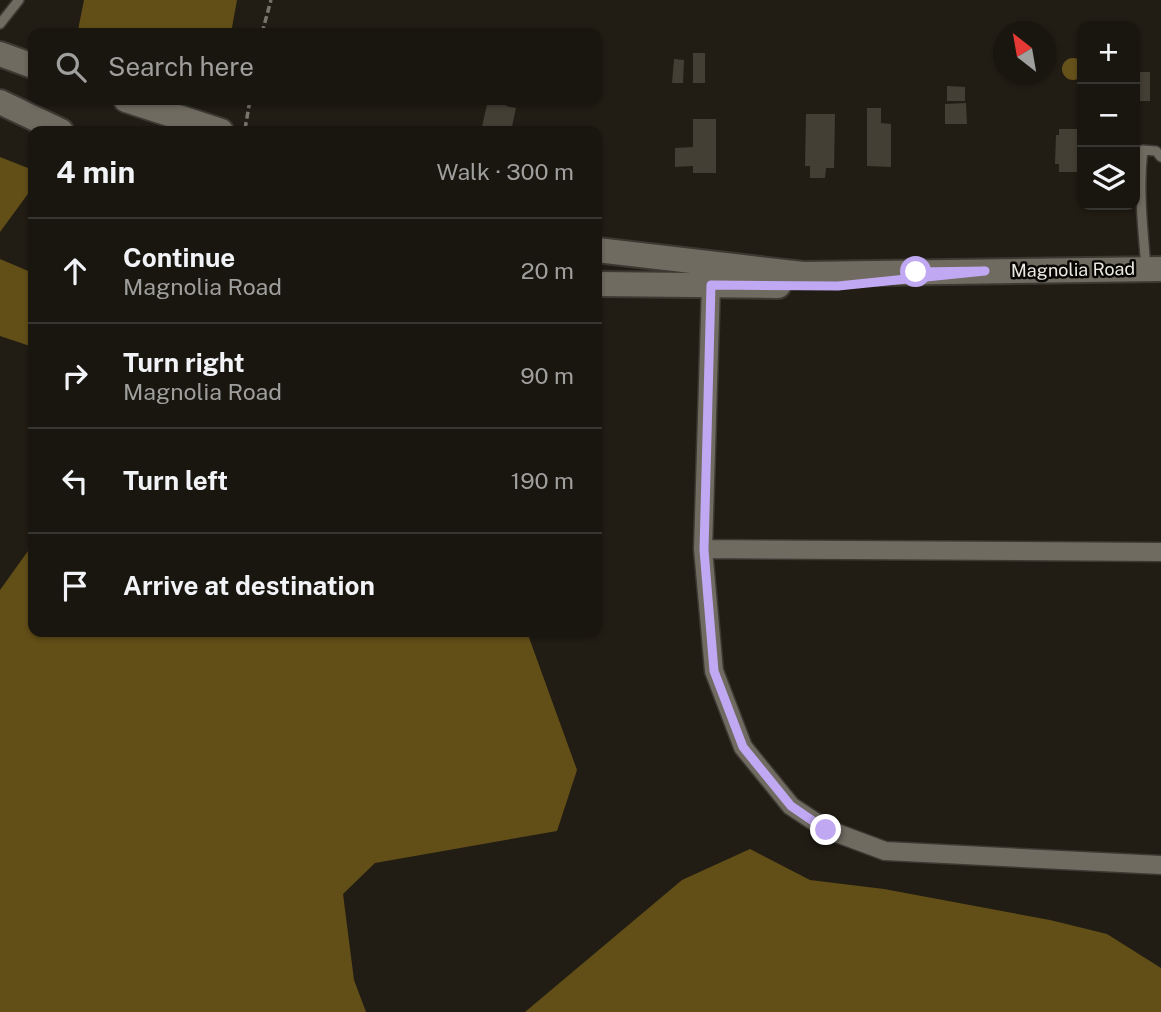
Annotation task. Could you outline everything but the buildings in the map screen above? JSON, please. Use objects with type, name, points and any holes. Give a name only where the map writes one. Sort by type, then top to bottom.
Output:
[{"type":"main road","points":[[0,54],[28,64]]},
{"type":"main road","points":[[0,102],[50,126]]},
{"type":"main road","points":[[141,105],[206,126]]},
{"type":"main road","name":"Magnolia Road","points":[[602,251],[803,274],[1153,269]]},
{"type":"main road","name":"Magnolia Road","points":[[602,285],[838,286],[985,271]]},
{"type":"street","points":[[711,285],[704,550],[714,671],[743,747],[791,806],[826,830],[885,851],[1161,865]]},
{"type":"street","points":[[704,550],[1161,552]]},
{"type":"lane","points":[[0,24],[19,0]]},
{"type":"lane","points":[[1153,269],[1141,207],[1143,150],[1156,151],[1161,157]]},
{"type":"path","points":[[263,28],[271,0]]},
{"type":"path","points":[[245,126],[249,105]]},
{"type":"shaded area","points":[[84,0],[237,0],[232,28],[78,28]]},
{"type":"shaded area","points":[[1077,59],[1077,79],[1073,80],[1065,77],[1062,69],[1065,61]]},
{"type":"shaded area","points":[[0,157],[28,168],[28,194],[0,232]]},
{"type":"shaded area","points":[[0,259],[28,271],[28,345],[0,336]]},
{"type":"shaded area","points":[[28,551],[28,637],[529,637],[577,770],[557,831],[375,863],[343,894],[354,980],[366,1012],[0,1012],[0,590]]},
{"type":"shaded area","points":[[750,849],[810,880],[884,889],[1050,920],[1107,934],[1161,968],[1161,1012],[525,1012],[682,880]]},
{"type":"route","points":[[826,830],[791,806],[743,747],[714,671],[704,550],[711,285],[838,286],[985,271],[916,272]]}]
